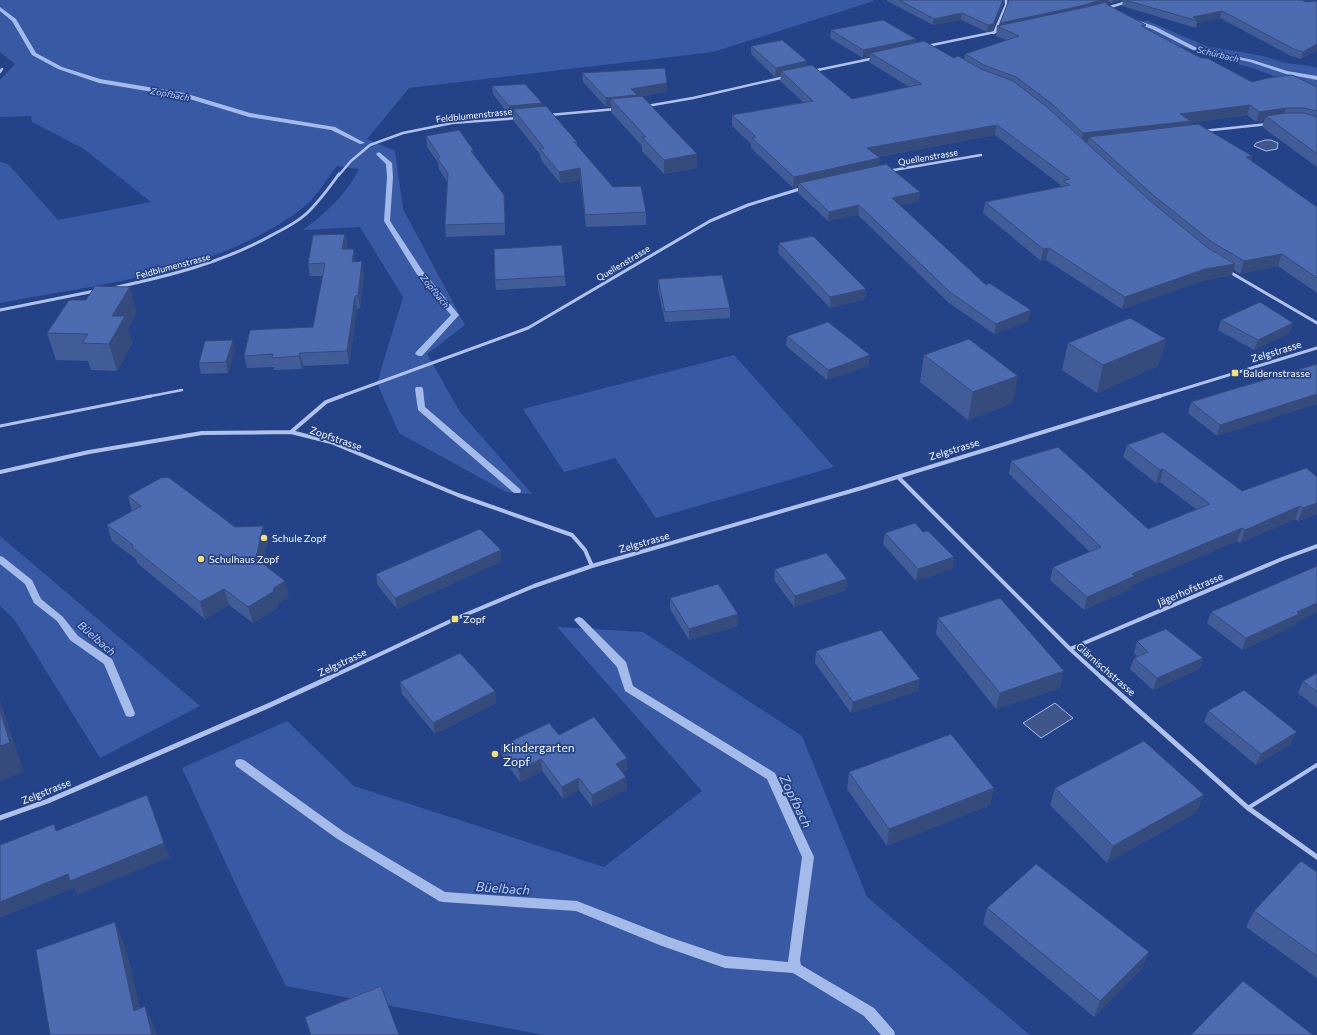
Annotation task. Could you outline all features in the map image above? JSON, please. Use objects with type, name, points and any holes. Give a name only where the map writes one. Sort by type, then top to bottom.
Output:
[{"type":"street","points":[[994,32],[1006,5],[1006,0]]},
{"type":"street","points":[[1100,10],[1133,0]]},
{"type":"street","points":[[924,47],[1002,31]]},
{"type":"street","points":[[810,72],[878,57]]},
{"type":"street","points":[[642,106],[693,98],[787,77]]},
{"type":"street","points":[[542,116],[619,109]]},
{"type":"street","name":"Feldblumenstrasse","points":[[106,289],[159,279],[192,270],[259,243],[306,214],[321,199],[351,159],[369,145],[406,131],[461,122],[520,118]]},
{"type":"street","points":[[1195,132],[1270,123]]},
{"type":"street","name":"Quellenstrasse","points":[[884,172],[981,154]]},
{"type":"street","name":"Quellenstrasse","points":[[291,432],[326,402],[528,328],[686,234],[724,214],[758,201],[810,187]]},
{"type":"street","points":[[1226,270],[1317,323]]},
{"type":"street","points":[[0,310],[99,290]]},
{"type":"street","name":"Zelgstrasse","points":[[0,818],[48,800],[264,708],[462,616],[534,586],[592,566],[898,477],[1317,348]]},
{"type":"street","name":"Zopfstrasse","points":[[0,472],[88,452],[202,433],[291,432],[331,442],[458,495],[572,535],[585,550],[592,566]]},
{"type":"street","name":"Glärnischstrasse","points":[[898,477],[1070,649],[1248,808],[1317,857]]},
{"type":"street","name":"Jägerhofstrasse","points":[[1070,649],[1282,559],[1317,546]]},
{"type":"lane","points":[[0,426],[182,390]]},
{"type":"lane","points":[[1248,808],[1317,765]]},
{"type":"shaded area","points":[[0,0],[874,1],[713,52],[409,88],[367,139],[395,151],[403,209],[465,325],[427,354],[460,412],[532,494],[506,492],[399,433],[377,383],[403,297],[360,227],[303,230],[335,203],[348,187],[359,169],[337,166],[313,198],[292,216],[238,246],[172,269],[103,285],[0,303],[0,162],[8,164],[58,220],[151,202],[84,149],[32,122],[31,116],[0,117],[0,80],[15,64],[0,52]]},
{"type":"shaded area","points":[[1148,21],[1206,46],[1263,56],[1285,63],[1317,68],[1317,92],[1255,69],[1162,41],[1129,22]]},
{"type":"shaded area","points":[[1271,140],[1278,143],[1277,149],[1266,151],[1254,146],[1256,143]]},
{"type":"shaded area","points":[[734,355],[834,467],[656,518],[615,458],[564,472],[523,409]]},
{"type":"shaded area","points":[[0,536],[200,706],[100,758],[14,619],[0,606]]},
{"type":"shaded area","points":[[557,627],[643,632],[802,736],[867,897],[1030,1035],[544,1035],[286,986],[241,896],[182,768],[287,721],[354,786],[604,867],[702,791]]},
{"type":"shaded area","points":[[1055,703],[1073,718],[1041,738],[1023,723]]},
{"type":"building","points":[[899,0],[1003,0],[993,24],[988,25],[962,13],[934,19]]},
{"type":"building","points":[[1009,0],[1101,0],[1081,6],[1000,23]]},
{"type":"building","points":[[1125,0],[1315,1],[1317,2],[1317,44],[1303,52],[1294,49],[1222,11],[1193,17],[1198,21]]},
{"type":"building","points":[[1107,2],[1106,4],[1146,25],[1141,26],[1201,58],[1207,58],[1252,82],[1292,75],[1317,87],[1317,111],[1304,108],[1286,108],[1259,112],[1250,105],[1180,114],[1191,121],[1083,133],[1051,103],[1016,77],[984,65],[965,54],[1019,36],[997,26]]},
{"type":"building","points":[[883,20],[916,39],[863,50],[831,30]]},
{"type":"building","points":[[782,40],[807,61],[776,68],[751,46]]},
{"type":"building","points":[[924,41],[954,58],[958,56],[981,69],[1013,81],[1047,107],[1149,200],[1208,248],[1235,264],[1205,269],[1125,297],[1049,248],[1043,249],[985,202],[1070,185],[1063,181],[1070,179],[997,125],[867,148],[880,158],[794,177],[752,138],[756,137],[732,115],[813,101],[781,71],[812,65],[852,99],[922,84],[870,53]]},
{"type":"building","points":[[665,68],[667,83],[631,89],[637,95],[606,98],[582,73]]},
{"type":"building","points":[[525,84],[542,103],[509,106],[492,86]]},
{"type":"building","points":[[642,96],[697,154],[664,160],[642,137],[646,137],[611,99]]},
{"type":"building","points":[[546,106],[577,142],[574,142],[613,187],[641,186],[646,212],[585,215],[580,168],[559,172],[540,149],[544,148],[513,109]]},
{"type":"building","points":[[1286,113],[1304,113],[1317,117],[1317,154],[1266,116]]},
{"type":"building","points":[[1198,124],[1252,156],[1246,157],[1317,207],[1317,278],[1282,254],[1244,261],[1212,242],[1153,195],[1089,137]]},
{"type":"building","points":[[459,130],[474,151],[471,151],[504,195],[505,223],[445,225],[448,173],[437,158],[440,157],[426,136]]},
{"type":"building","points":[[886,164],[920,192],[892,198],[986,285],[989,283],[1031,310],[996,324],[951,293],[859,205],[829,212],[799,183]]},
{"type":"building","points":[[345,234],[342,249],[354,249],[352,262],[362,261],[358,296],[355,296],[347,351],[300,353],[299,356],[272,358],[273,354],[244,356],[250,330],[313,327],[325,263],[308,264],[313,235]]},
{"type":"building","points":[[813,236],[866,289],[830,297],[779,243]]},
{"type":"building","points":[[562,245],[565,276],[495,280],[494,249]]},
{"type":"building","points":[[722,275],[730,308],[665,312],[658,279]]},
{"type":"building","points":[[95,286],[130,287],[112,316],[125,316],[109,344],[82,343],[88,334],[47,333],[69,300],[86,300]]},
{"type":"building","points":[[1260,302],[1293,323],[1258,340],[1221,320]]},
{"type":"building","points":[[1130,318],[1166,339],[1103,365],[1068,343]]},
{"type":"building","points":[[828,322],[870,355],[828,370],[787,336]]},
{"type":"building","points":[[969,339],[1018,376],[973,392],[924,355]]},
{"type":"building","points":[[233,340],[226,362],[199,363],[205,341]]},
{"type":"building","points":[[1317,364],[1317,394],[1220,425],[1191,402]]},
{"type":"building","points":[[1163,432],[1242,491],[1306,468],[1317,477],[1317,503],[1303,508],[1300,506],[1245,530],[1242,528],[1132,574],[1135,576],[1087,597],[1053,567],[1101,547],[1011,461],[1058,447],[1148,529],[1210,504],[1163,469],[1160,470],[1127,445]]},
{"type":"building","name":"Schulhaus Zopf","points":[[168,477],[235,527],[263,526],[256,558],[285,581],[274,588],[273,592],[248,607],[224,589],[200,602],[107,525],[141,506],[128,496],[161,478]]},
{"type":"building","points":[[915,523],[923,532],[928,531],[954,557],[918,569],[885,533]]},
{"type":"building","points":[[480,529],[501,550],[395,598],[376,574]]},
{"type":"building","points":[[826,553],[847,579],[795,596],[775,569]]},
{"type":"building","points":[[1317,566],[1317,603],[1297,612],[1299,614],[1246,638],[1211,612]]},
{"type":"building","points":[[718,584],[738,614],[689,629],[670,598]]},
{"type":"building","points":[[1000,598],[1064,671],[1000,693],[938,618]]},
{"type":"building","points":[[1166,629],[1203,658],[1157,678],[1134,658],[1148,652],[1137,641]]},
{"type":"building","points":[[881,630],[920,679],[853,702],[816,651]]},
{"type":"building","points":[[460,653],[495,691],[433,723],[400,682]]},
{"type":"building","points":[[1317,673],[1317,692],[1303,681]]},
{"type":"building","points":[[1244,690],[1297,732],[1261,754],[1208,711]]},
{"type":"building","points":[[0,711],[10,743],[0,746]]},
{"type":"building","points":[[594,717],[627,758],[616,764],[626,777],[592,795],[579,778],[562,787],[541,759],[519,770],[501,746],[549,723],[559,735]]},
{"type":"building","points":[[951,734],[994,788],[889,829],[849,772]]},
{"type":"building","points":[[1144,741],[1204,795],[1113,846],[1055,788]]},
{"type":"building","points":[[147,795],[164,843],[70,881],[68,874],[0,902],[0,845],[54,824],[56,831]]},
{"type":"building","points":[[1301,861],[1317,872],[1317,956],[1254,911]]},
{"type":"building","points":[[1036,864],[1149,952],[1100,1001],[987,908]]},
{"type":"building","points":[[115,922],[134,1011],[145,1006],[152,1035],[50,1035],[36,950]]},
{"type":"building","points":[[1243,981],[1313,1035],[1191,1035]]},
{"type":"building","points":[[381,986],[399,1035],[311,1035],[305,1017]]},
{"type":"waterway","name":"Zopfbach","points":[[0,9],[14,20],[34,54],[60,68],[99,81],[184,95],[249,115],[333,128],[362,143]]},
{"type":"waterway","name":"Schürbach","points":[[1134,21],[1154,28],[1195,49],[1251,61],[1286,72],[1317,78]]},
{"type":"waterway","name":"Zopfbach","points":[[379,154],[389,163],[390,177],[387,221],[419,271],[455,315],[419,354]]},
{"type":"waterway","name":"Zopfbach","points":[[419,389],[421,408],[517,491]]},
{"type":"waterway","name":"Büelbach","points":[[0,559],[29,582],[37,601],[60,619],[74,638],[108,662],[130,713]]},
{"type":"waterway","name":"Zopfbach","points":[[579,620],[622,665],[629,688],[771,776],[808,857],[794,960],[795,968]]},
{"type":"waterway","name":"Büelbach","points":[[240,763],[340,835],[443,897],[577,906],[666,942],[725,962],[795,968]]},
{"type":"waterway","name":"Zopfbach","points":[[795,968],[869,1012],[889,1035]]},
{"type":"place","name":"Baldernstrasse","points":[[1235,373]]},
{"type":"place","name":"Schule Zopf","points":[[264,538]]},
{"type":"place","name":"Schulhaus Zopf","points":[[201,559]]},
{"type":"place","name":"Zopf","points":[[455,619]]},
{"type":"place","name":"Kindergarten Zopf","points":[[495,754]]}]
